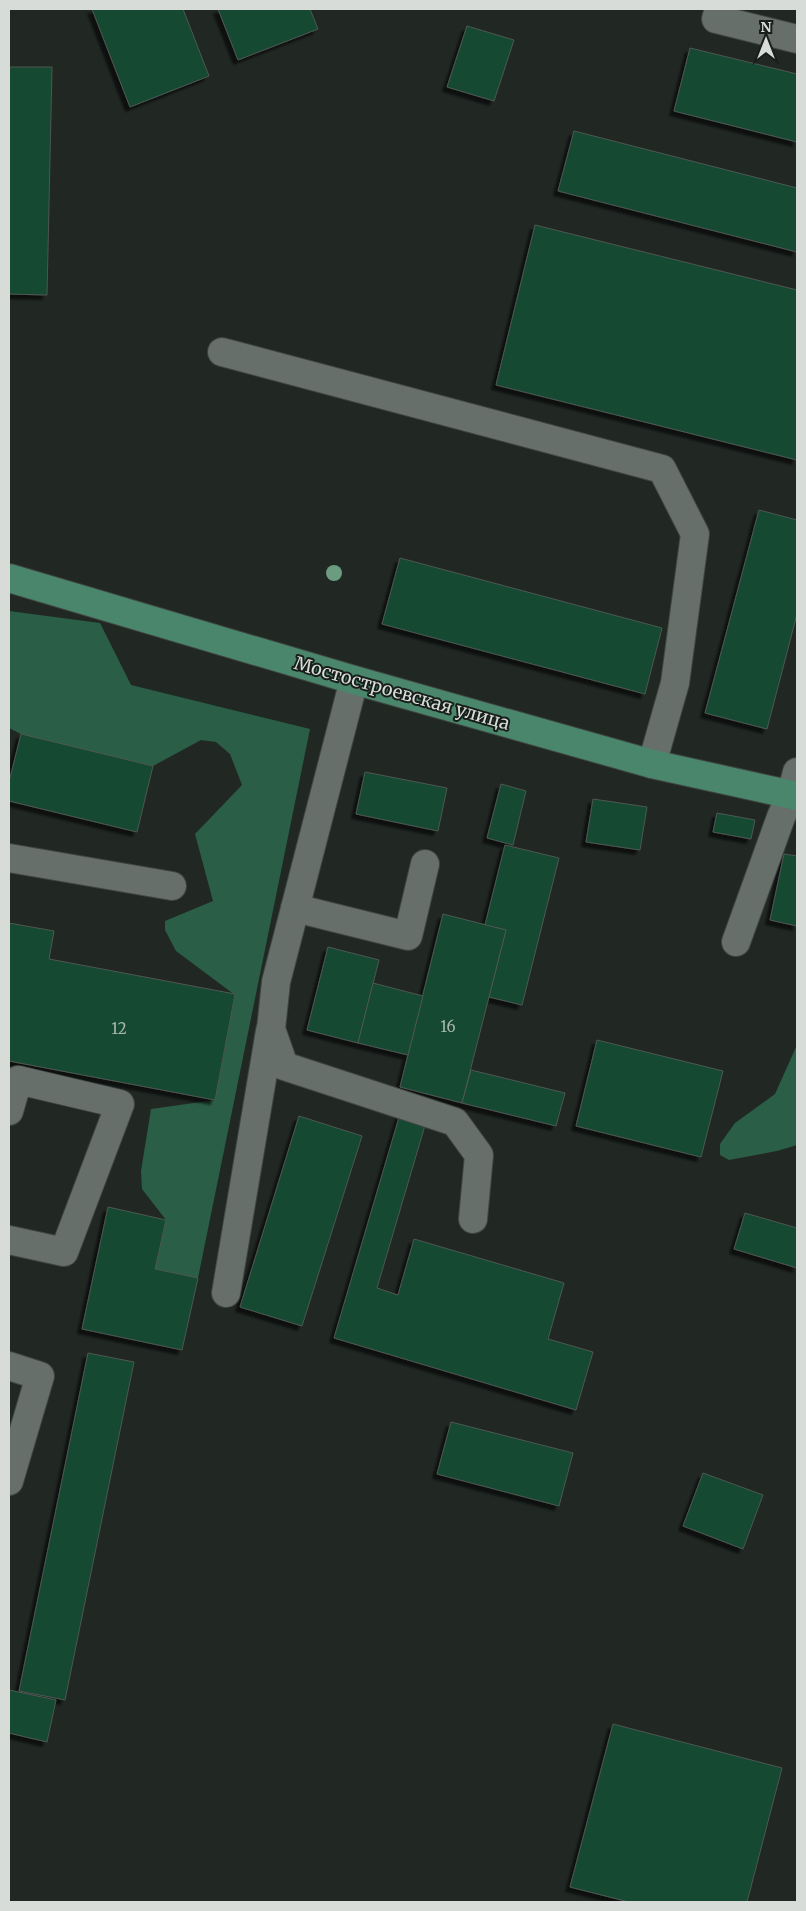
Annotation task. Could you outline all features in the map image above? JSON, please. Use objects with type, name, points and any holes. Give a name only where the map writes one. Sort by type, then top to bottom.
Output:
[{"type":"main road","name":"Мостостроевская улица","points":[[9,578],[354,680],[652,764],[795,788]]},
{"type":"lane","points":[[719,9],[716,20],[797,39]]},
{"type":"lane","points":[[222,352],[662,469],[695,534],[675,683],[652,764]]},
{"type":"lane","points":[[226,1293],[271,1029],[276,982],[354,680]]},
{"type":"lane","points":[[736,942],[781,817],[795,788]]},
{"type":"lane","points":[[9,858],[172,886]]},
{"type":"lane","points":[[295,908],[408,936],[426,864]]},
{"type":"lane","points":[[271,1029],[284,1066],[455,1122],[479,1155],[473,1219]]},
{"type":"lane","points":[[9,1111],[18,1080],[120,1104],[64,1252],[9,1240]]},
{"type":"lane","points":[[9,1366],[40,1376],[9,1481]]},
{"type":"green space","points":[[9,611],[100,623],[131,685],[310,729],[198,1278],[155,1269],[166,1220],[142,1189],[141,1171],[151,1109],[215,1100],[235,995],[176,951],[165,930],[165,921],[213,901],[195,834],[242,785],[230,754],[216,742],[201,740],[153,766],[21,734],[9,728]]},
{"type":"green space","points":[[797,1045],[797,1145],[777,1151],[729,1160],[720,1155],[720,1144],[735,1123],[775,1094]]},
{"type":"building","points":[[92,9],[183,9],[209,76],[130,107]]},
{"type":"building","points":[[218,9],[310,9],[318,29],[238,60]]},
{"type":"building","points":[[467,26],[514,40],[494,101],[447,87]]},
{"type":"building","points":[[690,48],[797,74],[797,142],[674,111]]},
{"type":"building","points":[[9,67],[52,67],[47,295],[9,294]]},
{"type":"building","points":[[574,131],[797,188],[797,252],[558,191]]},
{"type":"building","points":[[535,225],[797,290],[797,460],[496,385]]},
{"type":"building","points":[[759,510],[797,520],[797,614],[767,729],[705,713]]},
{"type":"building","points":[[400,558],[662,628],[645,694],[382,624]]},
{"type":"building","points":[[21,734],[153,766],[137,832],[9,801],[9,782]]},
{"type":"building","points":[[365,772],[447,788],[438,831],[356,814]]},
{"type":"building","points":[[501,784],[526,791],[513,845],[487,838]]},
{"type":"building","points":[[593,799],[647,807],[640,850],[586,842]]},
{"type":"building","points":[[717,813],[755,820],[751,839],[713,832]]},
{"type":"building","points":[[505,845],[559,858],[522,1005],[489,997],[506,930],[485,925]]},
{"type":"building","points":[[784,854],[797,856],[797,926],[770,920]]},
{"type":"building","points":[[443,914],[506,930],[462,1103],[400,1087]]},
{"type":"building","points":[[9,923],[54,931],[49,959],[235,994],[215,1100],[9,1061]]},
{"type":"building","points":[[328,947],[379,960],[358,1043],[307,1030]]},
{"type":"building","points":[[373,983],[423,996],[408,1055],[358,1043]]},
{"type":"building","points":[[597,1040],[723,1071],[701,1157],[576,1126]]},
{"type":"building","points":[[471,1070],[565,1093],[556,1126],[462,1103]]},
{"type":"building","points":[[400,1114],[426,1122],[377,1288],[398,1295],[414,1239],[564,1283],[548,1339],[593,1352],[576,1410],[334,1338]]},
{"type":"building","points":[[299,1116],[362,1136],[302,1326],[240,1307]]},
{"type":"building","points":[[108,1207],[166,1220],[155,1269],[198,1278],[182,1350],[82,1329]]},
{"type":"building","points":[[745,1213],[797,1228],[797,1268],[734,1249]]},
{"type":"building","points":[[88,1353],[134,1362],[65,1700],[19,1691]]},
{"type":"building","points":[[451,1422],[573,1453],[559,1506],[437,1474]]},
{"type":"building","points":[[703,1473],[763,1495],[743,1549],[683,1526]]},
{"type":"building","points":[[9,1690],[56,1700],[47,1742],[9,1733]]},
{"type":"building","points":[[613,1724],[782,1768],[747,1902],[629,1902],[570,1887]]}]
